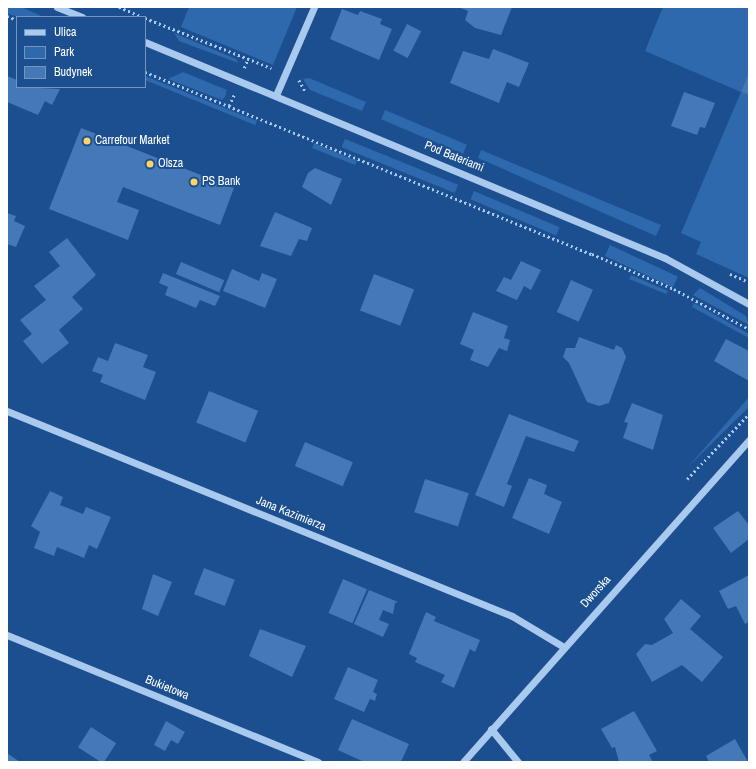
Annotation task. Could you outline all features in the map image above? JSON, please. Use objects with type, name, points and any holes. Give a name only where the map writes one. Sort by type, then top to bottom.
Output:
[{"type":"street","points":[[57,7],[80,16]]},
{"type":"street","points":[[276,95],[314,7]]},
{"type":"street","name":"Pod Bateriami","points":[[146,42],[276,95],[665,258],[749,304]]},
{"type":"street","name":"Jana Kazimierza","points":[[7,411],[512,616],[562,646]]},
{"type":"street","name":"Dworska","points":[[462,762],[562,646],[749,440]]},
{"type":"street","name":"Bukietowa","points":[[7,635],[318,762]]},
{"type":"street","points":[[491,729],[518,762]]},
{"type":"path","points":[[119,7],[141,16]]},
{"type":"path","points":[[243,70],[248,59]]},
{"type":"path","points":[[146,72],[592,254],[674,289],[749,329]]},
{"type":"path","points":[[229,106],[236,90]]},
{"type":"path","points":[[687,479],[749,414]]},
{"type":"green space","points":[[7,7],[21,7],[42,16],[16,17],[7,13]]},
{"type":"green space","points":[[189,7],[297,7],[273,65],[181,27]]},
{"type":"green space","points":[[663,7],[749,7],[749,72],[741,92],[645,51]]},
{"type":"green space","points":[[174,33],[236,59],[238,63],[179,41]]},
{"type":"green space","points":[[183,72],[227,90],[225,97],[222,100],[168,79]]},
{"type":"green space","points":[[146,76],[257,121],[255,125],[146,80]]},
{"type":"green space","points":[[309,78],[366,102],[362,111],[310,90],[303,79]]},
{"type":"green space","points":[[741,92],[749,95],[749,278],[696,254],[701,242],[681,233]]},
{"type":"green space","points":[[385,110],[467,145],[463,154],[381,119]]},
{"type":"green space","points":[[345,139],[458,185],[455,193],[342,147]]},
{"type":"green space","points":[[314,143],[357,161],[355,165],[312,148]]},
{"type":"green space","points":[[481,150],[661,225],[656,236],[478,158]]},
{"type":"green space","points":[[474,191],[560,227],[556,236],[470,199]]},
{"type":"green space","points":[[610,245],[678,277],[673,288],[605,256]]},
{"type":"green space","points":[[631,275],[668,291],[666,294],[629,279]]},
{"type":"green space","points":[[700,288],[746,316],[749,325],[693,295]]},
{"type":"green space","points":[[694,303],[749,334],[749,338],[692,307]]},
{"type":"green space","points":[[749,397],[749,407],[688,467]]},
{"type":"building","points":[[458,7],[512,7],[501,35],[475,28],[465,20],[468,11]]},
{"type":"building","points":[[342,9],[358,15],[360,11],[382,19],[380,24],[392,29],[379,60],[330,39]]},
{"type":"building","points":[[407,24],[421,31],[408,58],[393,51]]},
{"type":"building","points":[[493,49],[529,63],[519,87],[507,82],[499,103],[450,83],[463,51],[489,59]]},
{"type":"building","points":[[749,72],[749,95],[741,92]]},
{"type":"building","points":[[7,76],[16,80],[16,88],[60,89],[52,105],[45,101],[38,115],[7,102]]},
{"type":"building","points":[[684,92],[715,103],[705,128],[700,127],[697,135],[671,126]]},
{"type":"building","points":[[81,128],[234,188],[220,225],[123,187],[117,202],[139,210],[128,240],[49,209]]},
{"type":"building","points":[[315,168],[342,179],[331,205],[302,187],[308,173]]},
{"type":"building","points":[[275,212],[312,228],[307,241],[299,239],[291,256],[260,246]]},
{"type":"building","points":[[7,213],[16,216],[14,221],[25,226],[16,247],[7,244]]},
{"type":"building","points":[[67,238],[96,275],[72,297],[83,309],[59,330],[69,343],[42,364],[23,341],[32,334],[20,320],[46,300],[34,286],[60,266],[49,252]]},
{"type":"building","points":[[521,261],[541,270],[531,290],[524,286],[517,300],[496,291],[504,277],[511,280]]},
{"type":"building","points":[[181,262],[224,280],[219,292],[176,274]]},
{"type":"building","points":[[232,269],[259,281],[262,273],[277,279],[265,308],[223,291]]},
{"type":"building","points":[[163,273],[220,296],[215,306],[200,300],[196,308],[165,295],[168,287],[159,283]]},
{"type":"building","points":[[374,274],[414,289],[400,326],[360,310]]},
{"type":"building","points":[[571,280],[593,290],[579,322],[557,312]]},
{"type":"building","points":[[473,312],[508,326],[504,338],[510,340],[507,351],[499,348],[488,367],[470,360],[474,350],[460,344]]},
{"type":"building","points":[[579,337],[614,350],[616,345],[622,348],[626,357],[609,403],[599,406],[587,402],[569,363],[563,357],[566,348],[575,348]]},
{"type":"building","points":[[726,339],[749,351],[749,381],[714,361]]},
{"type":"building","points":[[115,343],[148,355],[143,367],[156,372],[145,400],[100,382],[103,375],[92,371],[98,357],[108,361]]},
{"type":"building","points":[[209,391],[258,411],[245,442],[196,423]]},
{"type":"building","points":[[632,403],[663,415],[653,450],[623,438],[628,423],[624,422]]},
{"type":"building","points":[[509,414],[579,441],[574,452],[526,436],[507,484],[512,486],[504,507],[475,495]]},
{"type":"building","points":[[305,442],[353,462],[343,486],[295,466]]},
{"type":"building","points":[[529,478],[547,485],[544,494],[562,502],[549,534],[512,518]]},
{"type":"building","points":[[425,479],[469,493],[458,527],[414,512]]},
{"type":"building","points":[[50,491],[63,497],[60,505],[83,514],[86,507],[111,517],[97,549],[89,545],[84,558],[57,547],[54,556],[34,548],[40,532],[31,526]]},
{"type":"building","points":[[738,511],[749,525],[749,539],[731,553],[713,528]]},
{"type":"building","points":[[204,568],[235,580],[225,606],[194,594]]},
{"type":"building","points":[[153,574],[172,582],[158,616],[142,609]]},
{"type":"building","points":[[749,575],[749,622],[745,624],[736,606],[728,609],[719,591]]},
{"type":"building","points":[[343,579],[367,589],[352,623],[329,613]]},
{"type":"building","points":[[369,590],[398,602],[395,603],[393,614],[383,610],[379,620],[389,624],[383,637],[354,624]]},
{"type":"building","points":[[681,599],[701,616],[690,629],[723,657],[702,682],[682,665],[652,682],[636,654],[645,644],[652,645],[673,633],[664,619]]},
{"type":"building","points":[[426,612],[436,617],[434,621],[480,640],[475,652],[470,649],[454,688],[441,682],[445,675],[415,662],[417,658],[409,654]]},
{"type":"building","points":[[260,629],[306,646],[292,677],[249,656]]},
{"type":"building","points":[[348,667],[378,680],[373,692],[377,694],[375,701],[370,699],[364,712],[334,699]]},
{"type":"building","points":[[634,711],[657,751],[649,755],[653,762],[619,762],[615,747],[612,748],[601,729]]},
{"type":"building","points":[[352,719],[409,744],[401,762],[364,762],[338,750]]},
{"type":"building","points":[[166,721],[185,732],[178,744],[171,740],[165,751],[154,745]]},
{"type":"building","points":[[91,727],[116,743],[104,762],[101,762],[78,747]]},
{"type":"building","points":[[735,739],[748,762],[709,762],[706,756]]},
{"type":"building","points":[[7,753],[20,762],[7,762]]},
{"type":"place","name":"Carrefour Market","points":[[87,141]]},
{"type":"place","name":"Olsza","points":[[150,164]]},
{"type":"place","name":"PS Bank","points":[[194,182]]}]
